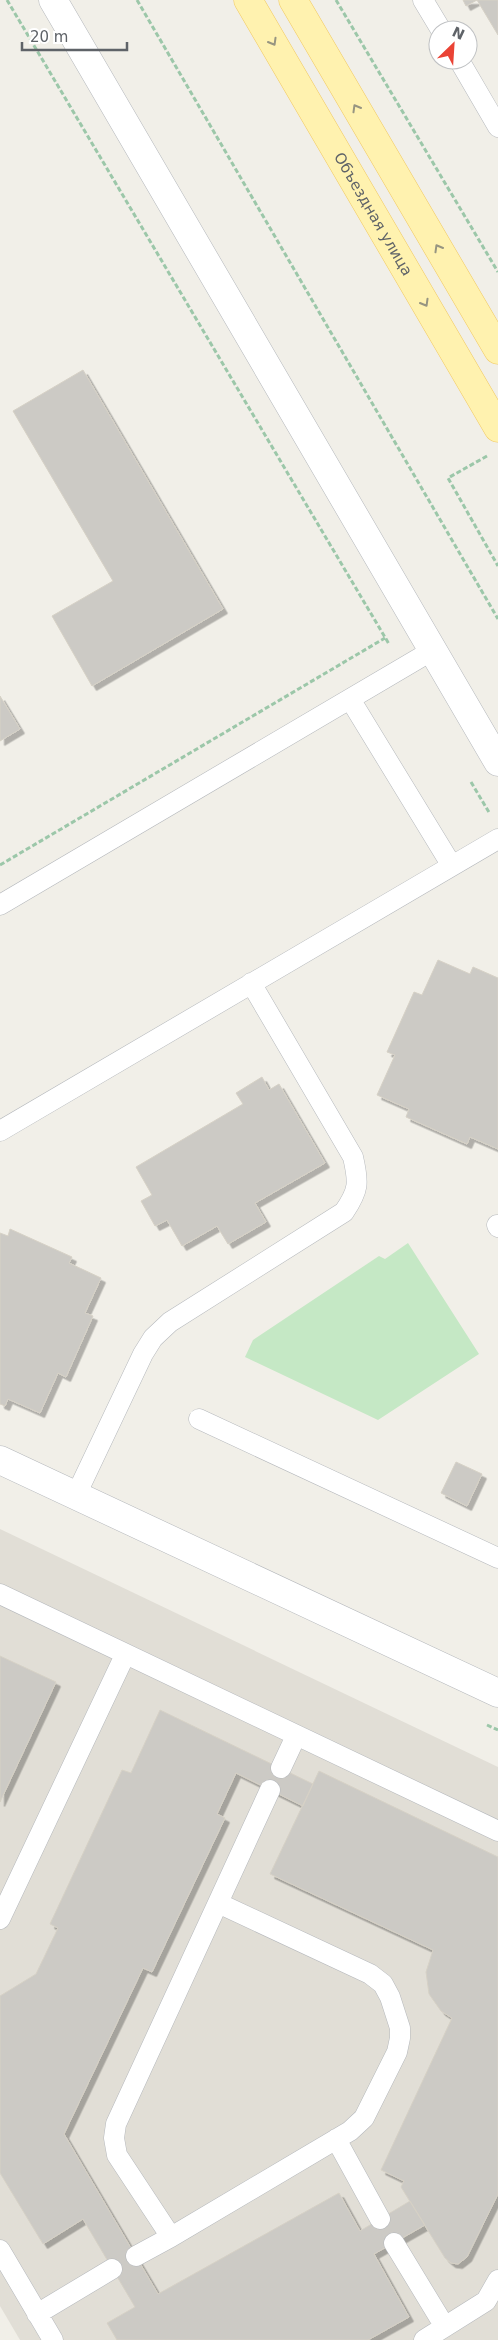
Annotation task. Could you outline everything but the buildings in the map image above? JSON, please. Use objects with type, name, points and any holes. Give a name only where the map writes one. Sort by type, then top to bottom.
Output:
[{"type":"main road","name":"Объездная улица","points":[[248,0],[498,428]]},
{"type":"main road","points":[[293,0],[498,350]]},
{"type":"street","points":[[53,0],[498,762]]},
{"type":"street","points":[[0,1460],[498,1693]]},
{"type":"lane","points":[[423,0],[435,20]]},
{"type":"lane","points":[[464,70],[498,127]]},
{"type":"lane","points":[[0,905],[432,650]]},
{"type":"lane","points":[[350,699],[452,866]]},
{"type":"lane","points":[[0,1131],[498,839]]},
{"type":"lane","points":[[76,1496],[142,1354],[154,1338],[170,1322],[344,1212],[355,1196],[358,1179],[353,1157],[251,984]]},
{"type":"lane","points":[[199,1418],[497,1556]]},
{"type":"lane","points":[[0,1594],[498,1831]]},
{"type":"lane","points":[[0,1919],[126,1655]]},
{"type":"lane","points":[[281,1768],[296,1736]]},
{"type":"lane","points":[[171,2237],[117,2155],[114,2138],[116,2124],[270,1790]]},
{"type":"lane","points":[[136,2256],[336,2139],[364,2118],[397,2052],[400,2028],[390,1997],[383,1984],[370,1974],[218,1903]]},
{"type":"lane","points":[[336,2139],[380,2219]]},
{"type":"lane","points":[[394,2243],[445,2327]]},
{"type":"lane","points":[[0,2250],[53,2340]]},
{"type":"lane","points":[[37,2314],[112,2269]]},
{"type":"lane","points":[[424,2340],[486,2301],[498,2280]]},
{"type":"path","points":[[0,865],[385,638],[7,0]]},
{"type":"path","points":[[136,0],[498,618]]},
{"type":"path","points":[[336,0],[498,272]]},
{"type":"path","points":[[490,455],[448,478],[498,566]]},
{"type":"shaded area","points":[[0,1529],[498,1767],[498,2340],[20,2340],[0,2306]]},
{"type":"green space","points":[[408,1243],[479,1354],[378,1420],[245,1357],[253,1340],[379,1256],[385,1259]]}]
